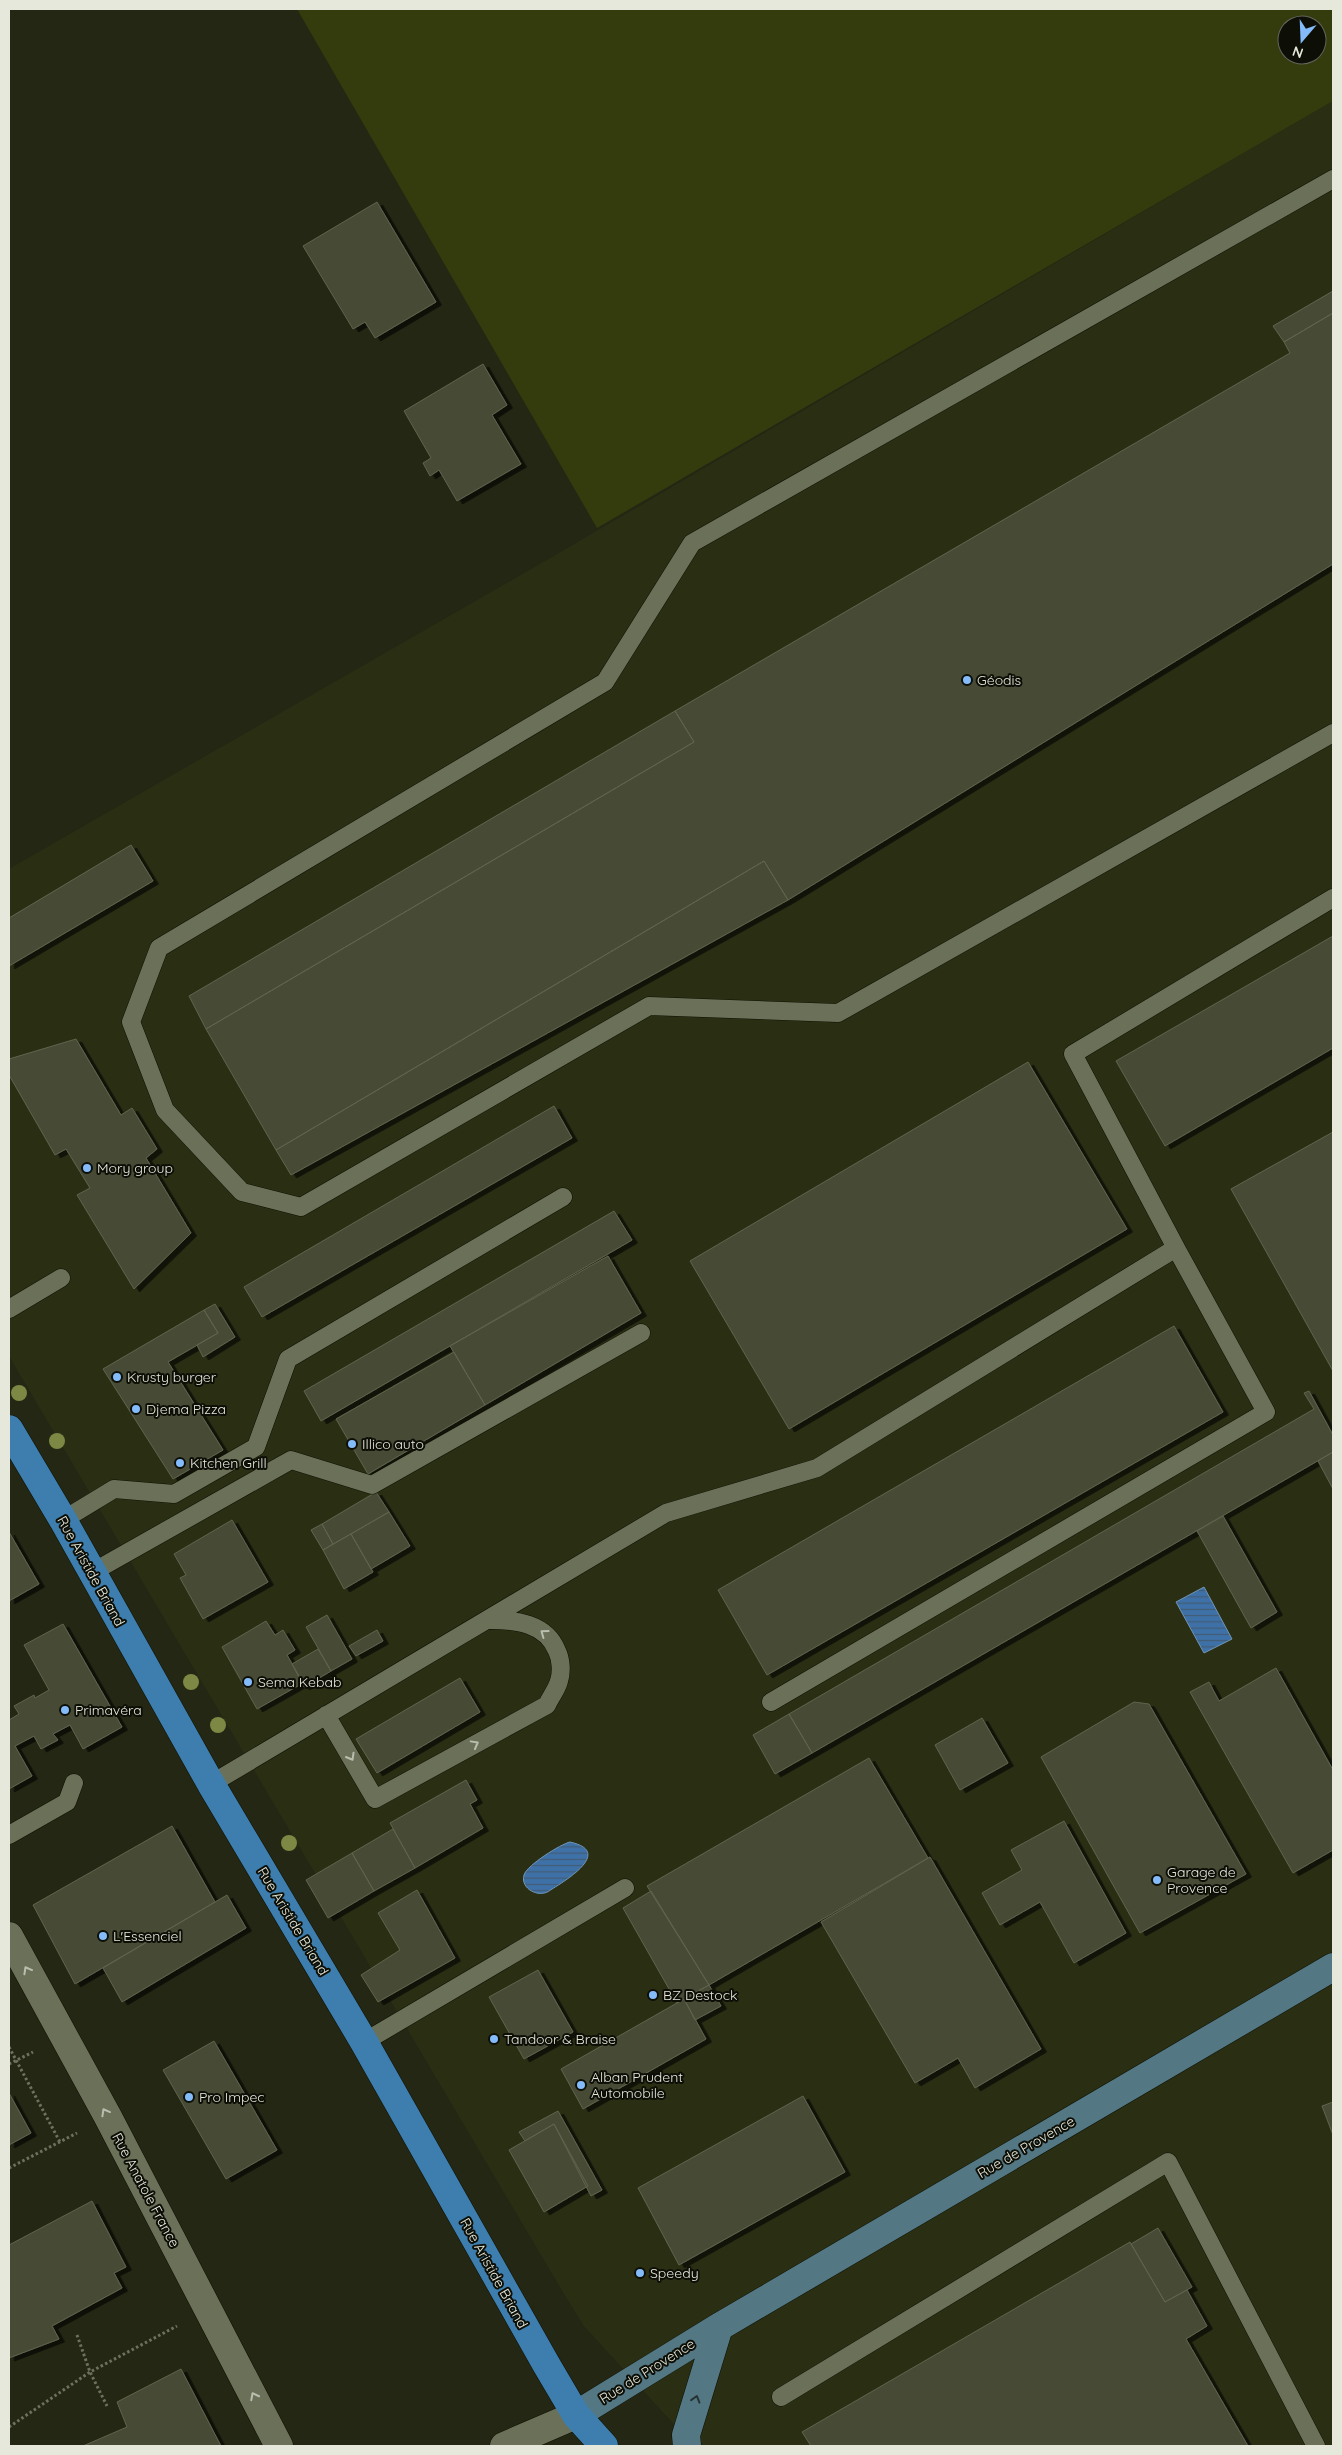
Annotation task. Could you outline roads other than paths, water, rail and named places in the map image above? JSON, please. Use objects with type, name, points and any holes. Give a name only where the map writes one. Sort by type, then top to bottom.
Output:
[{"type":"main road","name":"Rue Aristide Briand","points":[[9,1429],[63,1520],[211,1784],[364,2042],[546,2364],[576,2414],[604,2446]]},
{"type":"main road","name":"Rue de Provence","points":[[576,2414],[718,2327],[1333,1967]]},
{"type":"main road","name":"Rue de Provence","points":[[687,2446],[686,2435],[718,2327]]},
{"type":"main road","name":"Rue Aristide Briand","points":[[576,2414],[583,2446]]},
{"type":"street","name":"Rue Anatole France","points":[[9,1936],[108,2117],[279,2446]]},
{"type":"street","points":[[504,2446],[576,2414]]},
{"type":"lane","points":[[1333,179],[692,544],[605,682],[159,948],[132,1022],[165,1110],[242,1192],[302,1207],[649,1006],[838,1014],[1333,733]]},
{"type":"lane","points":[[771,1702],[1266,1412],[1073,1054],[1333,898]]},
{"type":"lane","points":[[63,1520],[114,1489],[174,1494],[256,1447],[288,1360],[563,1197]]},
{"type":"lane","points":[[211,1784],[666,1513],[817,1468],[1176,1248]]},
{"type":"lane","points":[[9,1309],[61,1278]]},
{"type":"lane","points":[[91,1573],[291,1460],[372,1485],[641,1333]]},
{"type":"lane","points":[[326,1715],[375,1799],[547,1705],[559,1681],[560,1659],[553,1639],[534,1625],[511,1620],[487,1620]]},
{"type":"lane","points":[[9,1835],[67,1802],[74,1783]]},
{"type":"lane","points":[[364,2042],[625,1888]]},
{"type":"lane","points":[[781,2396],[1168,2162],[1316,2446]]},
{"type":"water","points":[[1204,1587],[1232,1639],[1204,1653],[1176,1602]]},
{"type":"water","points":[[570,1842],[583,1847],[588,1853],[587,1860],[582,1867],[565,1881],[545,1893],[531,1891],[524,1880],[526,1871],[545,1856]]},
{"type":"place","name":"Géodis","points":[[967,680]]},
{"type":"place","name":"Mory group","points":[[87,1168]]},
{"type":"place","name":"Krusty burger","points":[[117,1377]]},
{"type":"place","name":"Djema Pizza","points":[[136,1409]]},
{"type":"place","name":"Illico auto","points":[[352,1444]]},
{"type":"place","name":"Kitchen Grill","points":[[180,1463]]},
{"type":"place","name":"Sema Kebab","points":[[248,1682]]},
{"type":"place","name":"Primavéra","points":[[65,1710]]},
{"type":"place","name":"Garage de Provence","points":[[1157,1880]]},
{"type":"place","name":"L'Essenciel","points":[[103,1936]]},
{"type":"place","name":"BZ Destock","points":[[653,1995]]},
{"type":"place","name":"Tandoor & Braise","points":[[494,2039]]},
{"type":"place","name":"Alban Prudent Automobile","points":[[581,2085]]},
{"type":"place","name":"Pro Impec","points":[[189,2097]]},
{"type":"place","name":"Speedy","points":[[640,2273]]}]
